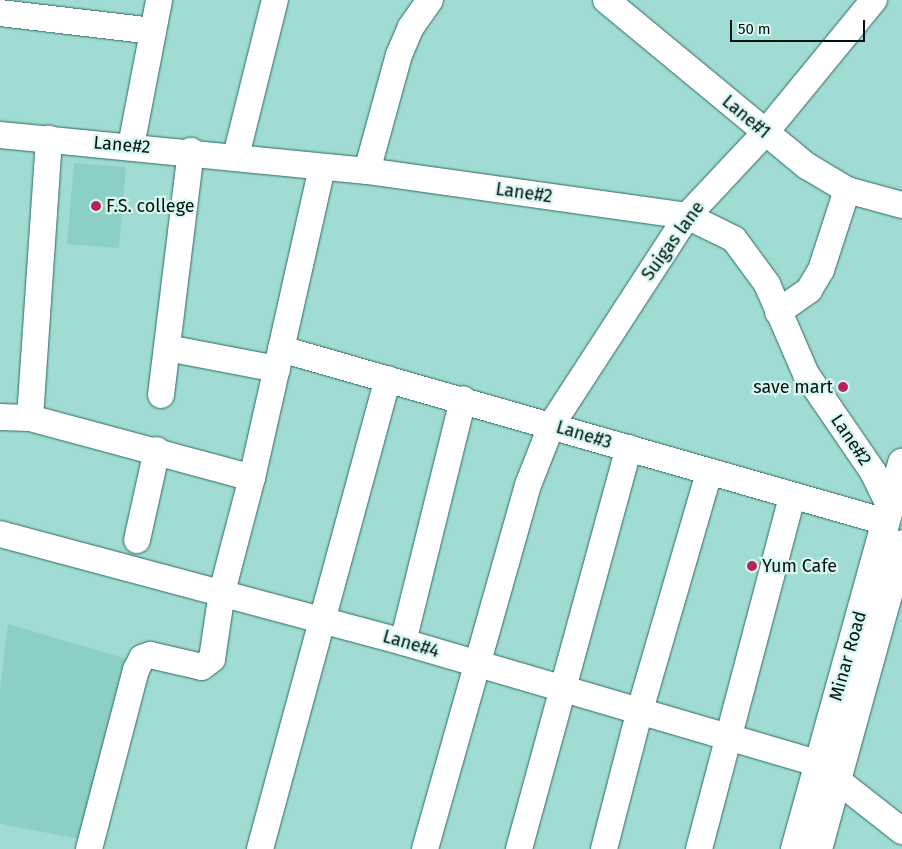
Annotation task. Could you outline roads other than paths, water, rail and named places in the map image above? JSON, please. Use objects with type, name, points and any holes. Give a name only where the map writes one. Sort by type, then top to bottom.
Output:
[{"type":"main road","name":"Minar Road","points":[[818,849],[828,772],[877,592],[888,514],[902,463]]},
{"type":"main road","name":"Minar Road","points":[[877,592],[902,544]]},
{"type":"main road","name":"Minar Road","points":[[795,849],[828,772]]},
{"type":"street","points":[[131,146],[159,0]]},
{"type":"street","points":[[236,156],[275,0]]},
{"type":"street","points":[[367,171],[399,55],[411,27],[430,0]]},
{"type":"street","name":"Lane#1","points":[[606,0],[807,166],[847,190],[902,205]]},
{"type":"street","name":"Suigas lane","points":[[425,849],[528,485],[552,424],[687,216],[765,133],[874,0]]},
{"type":"street","points":[[0,13],[153,32]]},
{"type":"street","name":"Lane#2","points":[[0,135],[192,151],[322,168],[367,171],[687,216],[734,239],[767,284],[806,374],[873,472],[888,514]]},
{"type":"street","points":[[30,418],[49,139]]},
{"type":"street","points":[[162,395],[192,151]]},
{"type":"street","points":[[89,849],[136,670],[142,658],[150,655],[202,667],[210,664],[222,592],[252,478],[322,168]]},
{"type":"street","points":[[778,312],[809,290],[821,270],[847,190]]},
{"type":"street","name":"Lane#3","points":[[167,348],[279,359],[388,379],[552,424],[709,473],[792,496],[888,514]]},
{"type":"street","points":[[260,849],[324,620],[388,379]]},
{"type":"street","points":[[403,642],[463,399]]},
{"type":"street","points":[[0,417],[30,418],[157,450],[252,478]]},
{"type":"street","points":[[519,849],[629,448]]},
{"type":"street","points":[[138,540],[157,450]]},
{"type":"street","points":[[604,849],[640,710],[709,473]]},
{"type":"street","points":[[699,849],[792,496]]},
{"type":"street","name":"Lane#4","points":[[0,534],[324,620],[640,710],[730,737],[828,772]]},
{"type":"street","points":[[828,772],[902,831]]},
{"type":"place","name":"F.S. college","points":[[96,206]]},
{"type":"place","name":"save mart","points":[[843,387]]},
{"type":"place","name":"Yum Cafe","points":[[752,566]]}]
